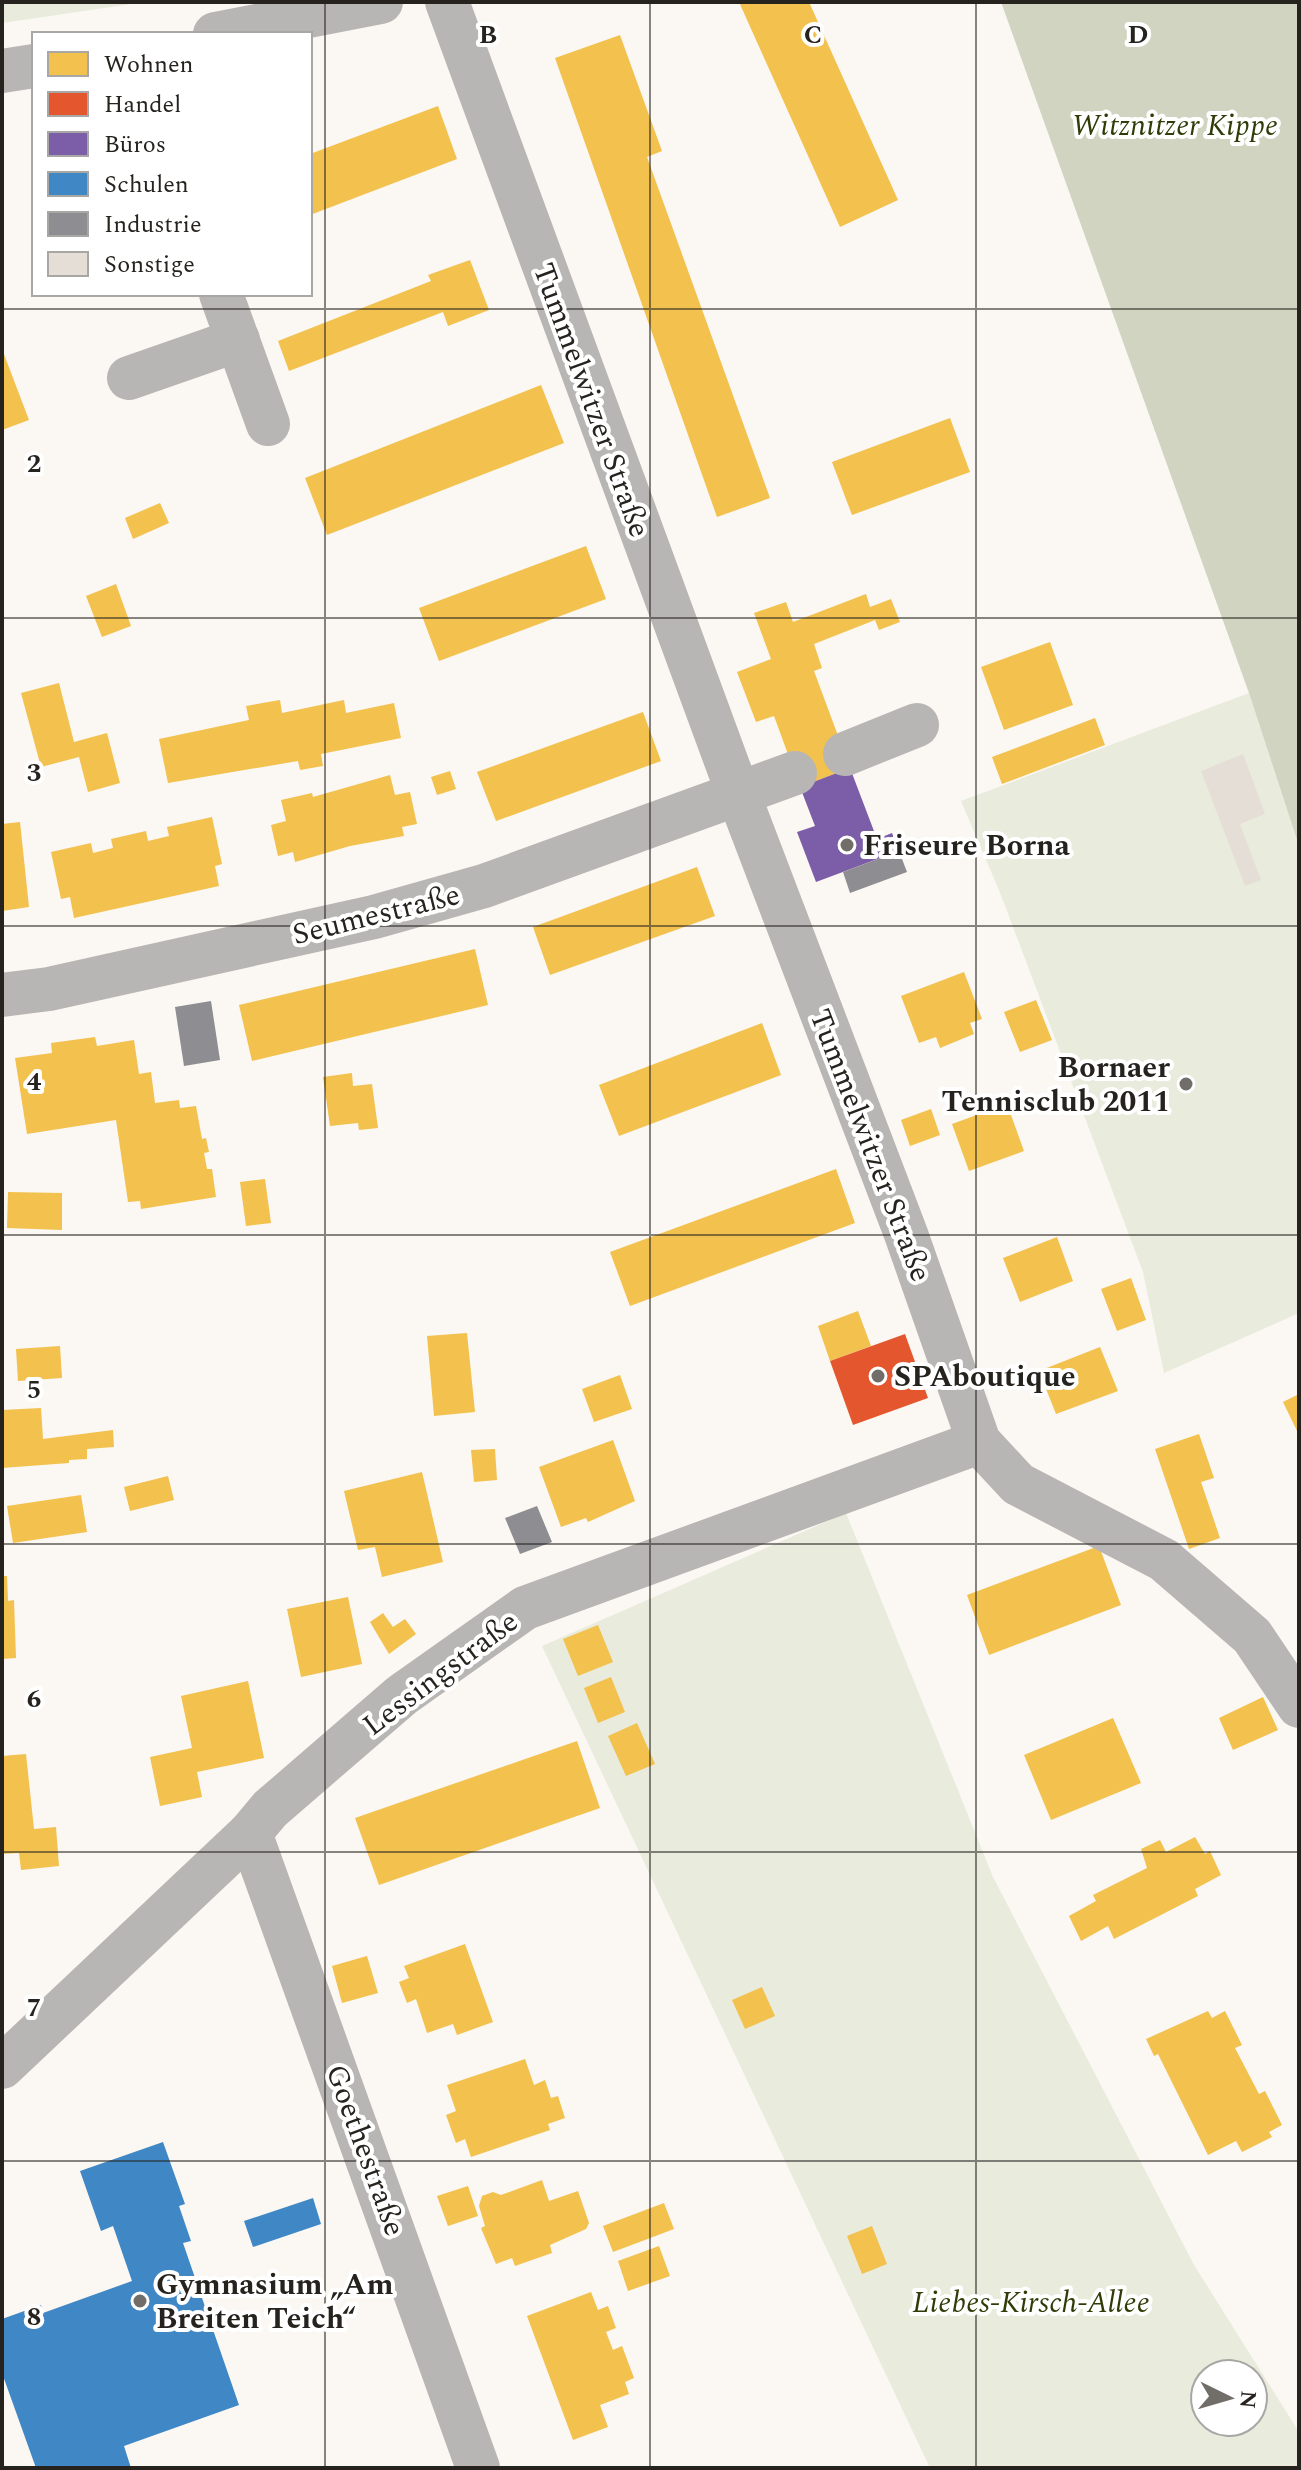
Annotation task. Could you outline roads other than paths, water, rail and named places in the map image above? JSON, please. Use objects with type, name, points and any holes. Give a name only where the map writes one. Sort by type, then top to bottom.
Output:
[{"type":"street","points":[[225,32],[381,2]]},
{"type":"street","name":"Tummelwitzer Straße","points":[[447,2],[739,796],[906,1234],[979,1442],[1018,1484],[1164,1560],[1252,1636],[1299,1706]]},
{"type":"street","points":[[2,71],[32,66]]},
{"type":"street","points":[[222,296],[268,424]]},
{"type":"street","points":[[129,378],[238,340]]},
{"type":"street","points":[[845,754],[917,725]]},
{"type":"street","points":[[739,796],[795,773]]},
{"type":"street","name":"Seumestraße","points":[[2,995],[49,989],[374,917],[484,886],[739,796]]},
{"type":"street","name":"Lessingstraße","points":[[2,2067],[250,1833],[270,1809],[402,1695],[525,1608],[979,1442]]},
{"type":"street","name":"Goethestraße","points":[[250,1833],[478,2468]]},
{"type":"place","name":"Friseure Borna","points":[[847,845]]},
{"type":"place","name":"Bornaer Tennisclub 2011","points":[[1186,1084]]},
{"type":"place","name":"SPAboutique","points":[[878,1376]]},
{"type":"place","name":"Gymnasium „Am Breiten Teich“","points":[[140,2301]]},
{"type":"park label","name":"Witznitzer Kippe","points":[[1175,125]]},
{"type":"park label","name":"Liebes-Kirsch-Allee","points":[[1031,2302]]}]
